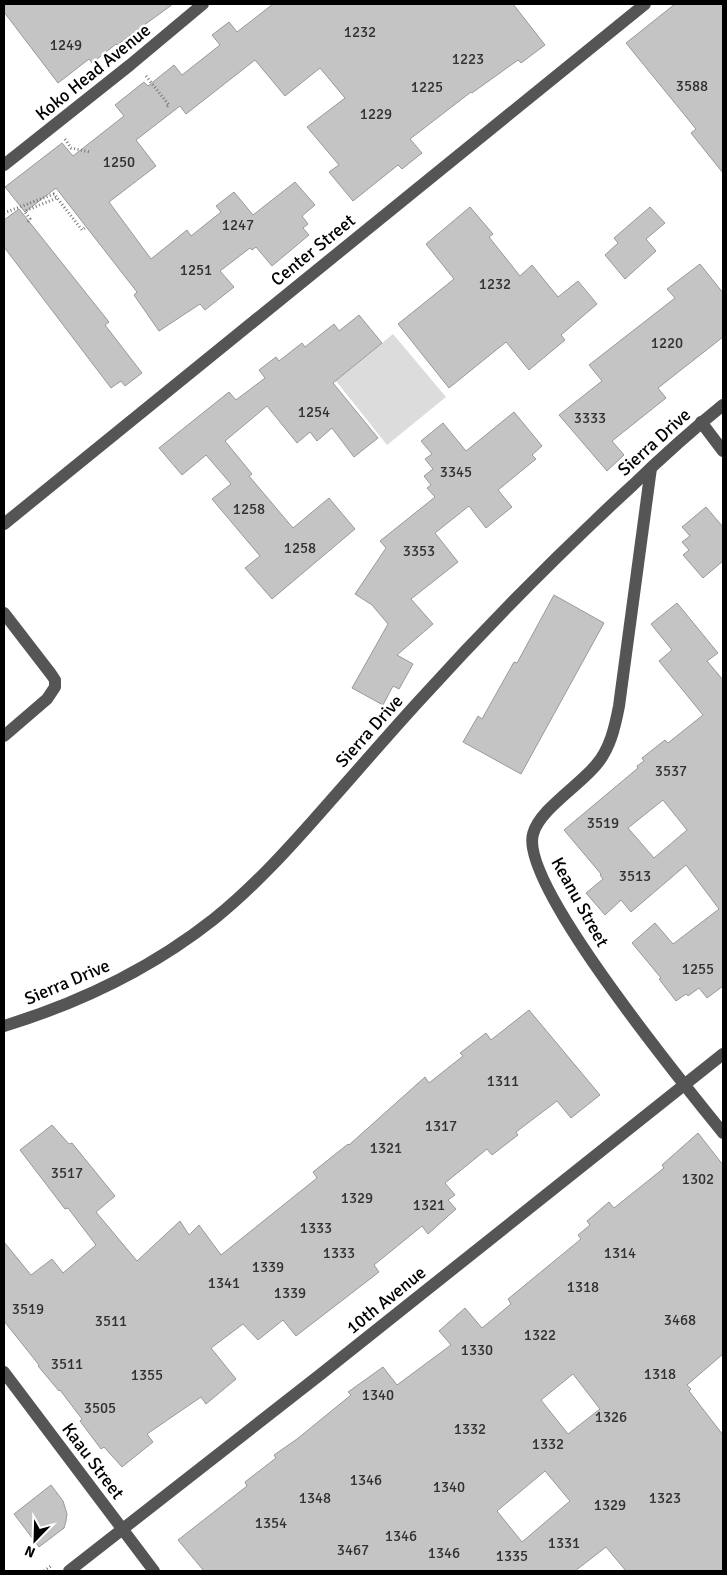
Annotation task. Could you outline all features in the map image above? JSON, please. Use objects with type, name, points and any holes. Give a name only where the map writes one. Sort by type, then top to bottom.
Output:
[{"type":"street","name":"Koko Head Avenue","points":[[4,165],[130,65],[203,4]]},
{"type":"street","name":"Center Street","points":[[4,524],[645,4]]},
{"type":"street","name":"Sierra Drive","points":[[4,1026],[25,1020],[94,992],[170,950],[216,918],[269,869],[419,701],[532,580],[582,531],[701,422],[723,405]]},
{"type":"street","points":[[701,422],[723,450]]},
{"type":"street","name":"Keanu Street","points":[[651,468],[620,706],[614,728],[605,754],[597,765],[542,817],[534,831],[532,845],[539,868],[552,894],[589,956],[616,995],[723,1133]]},
{"type":"street","points":[[4,613],[55,680],[55,687],[47,699],[4,736]]},
{"type":"street","name":"10th Avenue","points":[[69,1571],[723,1054]]},
{"type":"street","name":"Kaau Street","points":[[4,1372],[154,1571]]},
{"type":"path","points":[[144,74],[169,105],[165,108]]},
{"type":"path","points":[[63,137],[71,148],[90,152]]},
{"type":"path","points":[[4,213],[54,194],[82,230],[86,227]]},
{"type":"path","points":[[28,222],[30,219],[25,212],[27,210],[57,198]]},
{"type":"shaded area","points":[[393,334],[446,397],[387,445],[336,381]]},
{"type":"building","points":[[4,4],[173,4],[92,63],[89,59],[58,83],[4,12]]},
{"type":"building","points":[[273,4],[513,4],[545,45],[521,63],[518,60],[471,92],[410,139],[422,153],[402,169],[398,165],[353,201],[329,172],[339,165],[307,127],[345,98],[320,68],[285,96],[255,60],[186,114],[180,106],[136,140],[156,166],[109,202],[151,259],[187,230],[191,236],[221,212],[216,206],[234,192],[253,215],[295,182],[315,205],[302,216],[308,224],[303,228],[309,235],[272,266],[256,247],[252,250],[250,248],[220,271],[234,287],[205,310],[200,304],[159,331],[134,295],[137,292],[56,188],[25,212],[5,187],[62,143],[73,156],[124,116],[115,105],[144,82],[148,86],[174,65],[182,75],[220,45],[212,35],[229,22],[237,32]]},
{"type":"building","points":[[675,4],[723,4],[723,173],[691,133],[696,129],[626,43]]},
{"type":"building","points":[[470,207],[493,234],[489,237],[520,276],[532,265],[558,297],[578,281],[597,304],[561,335],[565,340],[529,370],[506,342],[449,388],[398,324],[454,279],[426,244]]},
{"type":"building","points":[[650,207],[665,223],[646,239],[656,251],[625,279],[605,255],[618,243],[614,238]]},
{"type":"building","points":[[19,209],[109,322],[105,325],[142,373],[125,386],[121,381],[111,388],[4,247],[4,220]]},
{"type":"building","points":[[700,264],[723,293],[723,337],[658,388],[666,398],[612,441],[624,455],[607,471],[559,415],[602,381],[589,365],[675,298],[667,289]]},
{"type":"building","points":[[359,315],[382,343],[333,383],[378,438],[354,457],[332,428],[317,441],[310,432],[297,443],[267,406],[225,441],[252,474],[249,476],[293,528],[329,498],[355,529],[272,599],[245,568],[260,556],[212,499],[231,484],[206,455],[182,475],[159,448],[229,392],[236,400],[265,378],[259,370],[276,357],[279,361],[302,343],[305,347],[334,324],[339,331]]},
{"type":"building","points":[[514,412],[542,446],[532,455],[536,459],[498,490],[512,507],[486,528],[469,506],[435,533],[458,562],[411,599],[433,624],[397,655],[413,664],[399,689],[393,686],[383,705],[352,688],[388,624],[372,605],[355,594],[386,548],[380,541],[435,497],[427,488],[431,485],[424,476],[433,469],[425,459],[432,454],[421,441],[443,423],[466,451]]},
{"type":"building","points":[[706,507],[723,527],[723,561],[703,578],[683,555],[689,550],[682,542],[690,536],[682,527]]},
{"type":"building","points":[[554,595],[604,623],[521,774],[463,742],[478,716],[482,719],[514,662],[517,663]]},
{"type":"building","points":[[677,603],[718,653],[707,661],[723,680],[723,986],[707,998],[699,988],[688,996],[686,994],[676,1001],[659,979],[661,978],[632,943],[655,923],[673,944],[719,909],[686,865],[631,912],[621,900],[605,915],[586,893],[603,879],[601,874],[564,830],[638,768],[637,766],[644,761],[642,758],[665,740],[668,743],[703,715],[659,661],[672,650],[651,624]],"holes":[[[663,800],[687,830],[654,858],[628,828]]]},
{"type":"building","points":[[529,1010],[600,1095],[571,1118],[557,1101],[516,1132],[518,1135],[492,1155],[487,1149],[445,1183],[455,1195],[448,1200],[456,1209],[428,1234],[422,1226],[374,1265],[379,1272],[296,1336],[283,1320],[258,1340],[243,1324],[211,1348],[236,1379],[206,1404],[201,1397],[147,1434],[153,1442],[122,1467],[104,1447],[101,1449],[80,1421],[82,1419],[4,1321],[4,1242],[31,1275],[52,1259],[63,1273],[96,1245],[68,1208],[65,1209],[20,1150],[52,1125],[69,1144],[72,1143],[115,1196],[96,1212],[137,1261],[180,1221],[189,1235],[199,1225],[221,1255],[317,1178],[313,1172],[349,1145],[425,1077],[429,1083],[463,1056],[460,1053],[486,1033],[491,1040]]},
{"type":"building","points":[[698,1133],[723,1165],[723,1354],[687,1385],[691,1389],[689,1391],[723,1435],[723,1571],[626,1571],[606,1547],[575,1571],[204,1571],[178,1540],[247,1486],[245,1482],[276,1458],[274,1455],[297,1439],[351,1395],[348,1392],[383,1367],[397,1385],[451,1345],[439,1331],[465,1308],[482,1328],[511,1304],[508,1299],[581,1239],[578,1235],[590,1225],[587,1221],[609,1202],[614,1208],[664,1168],[662,1165]],"holes":[[[573,1374],[600,1409],[568,1434],[541,1400]],[[545,1471],[570,1501],[522,1542],[497,1511]]]},
{"type":"building","points":[[51,1485],[63,1501],[67,1514],[66,1521],[64,1528],[39,1547],[14,1514]]}]
